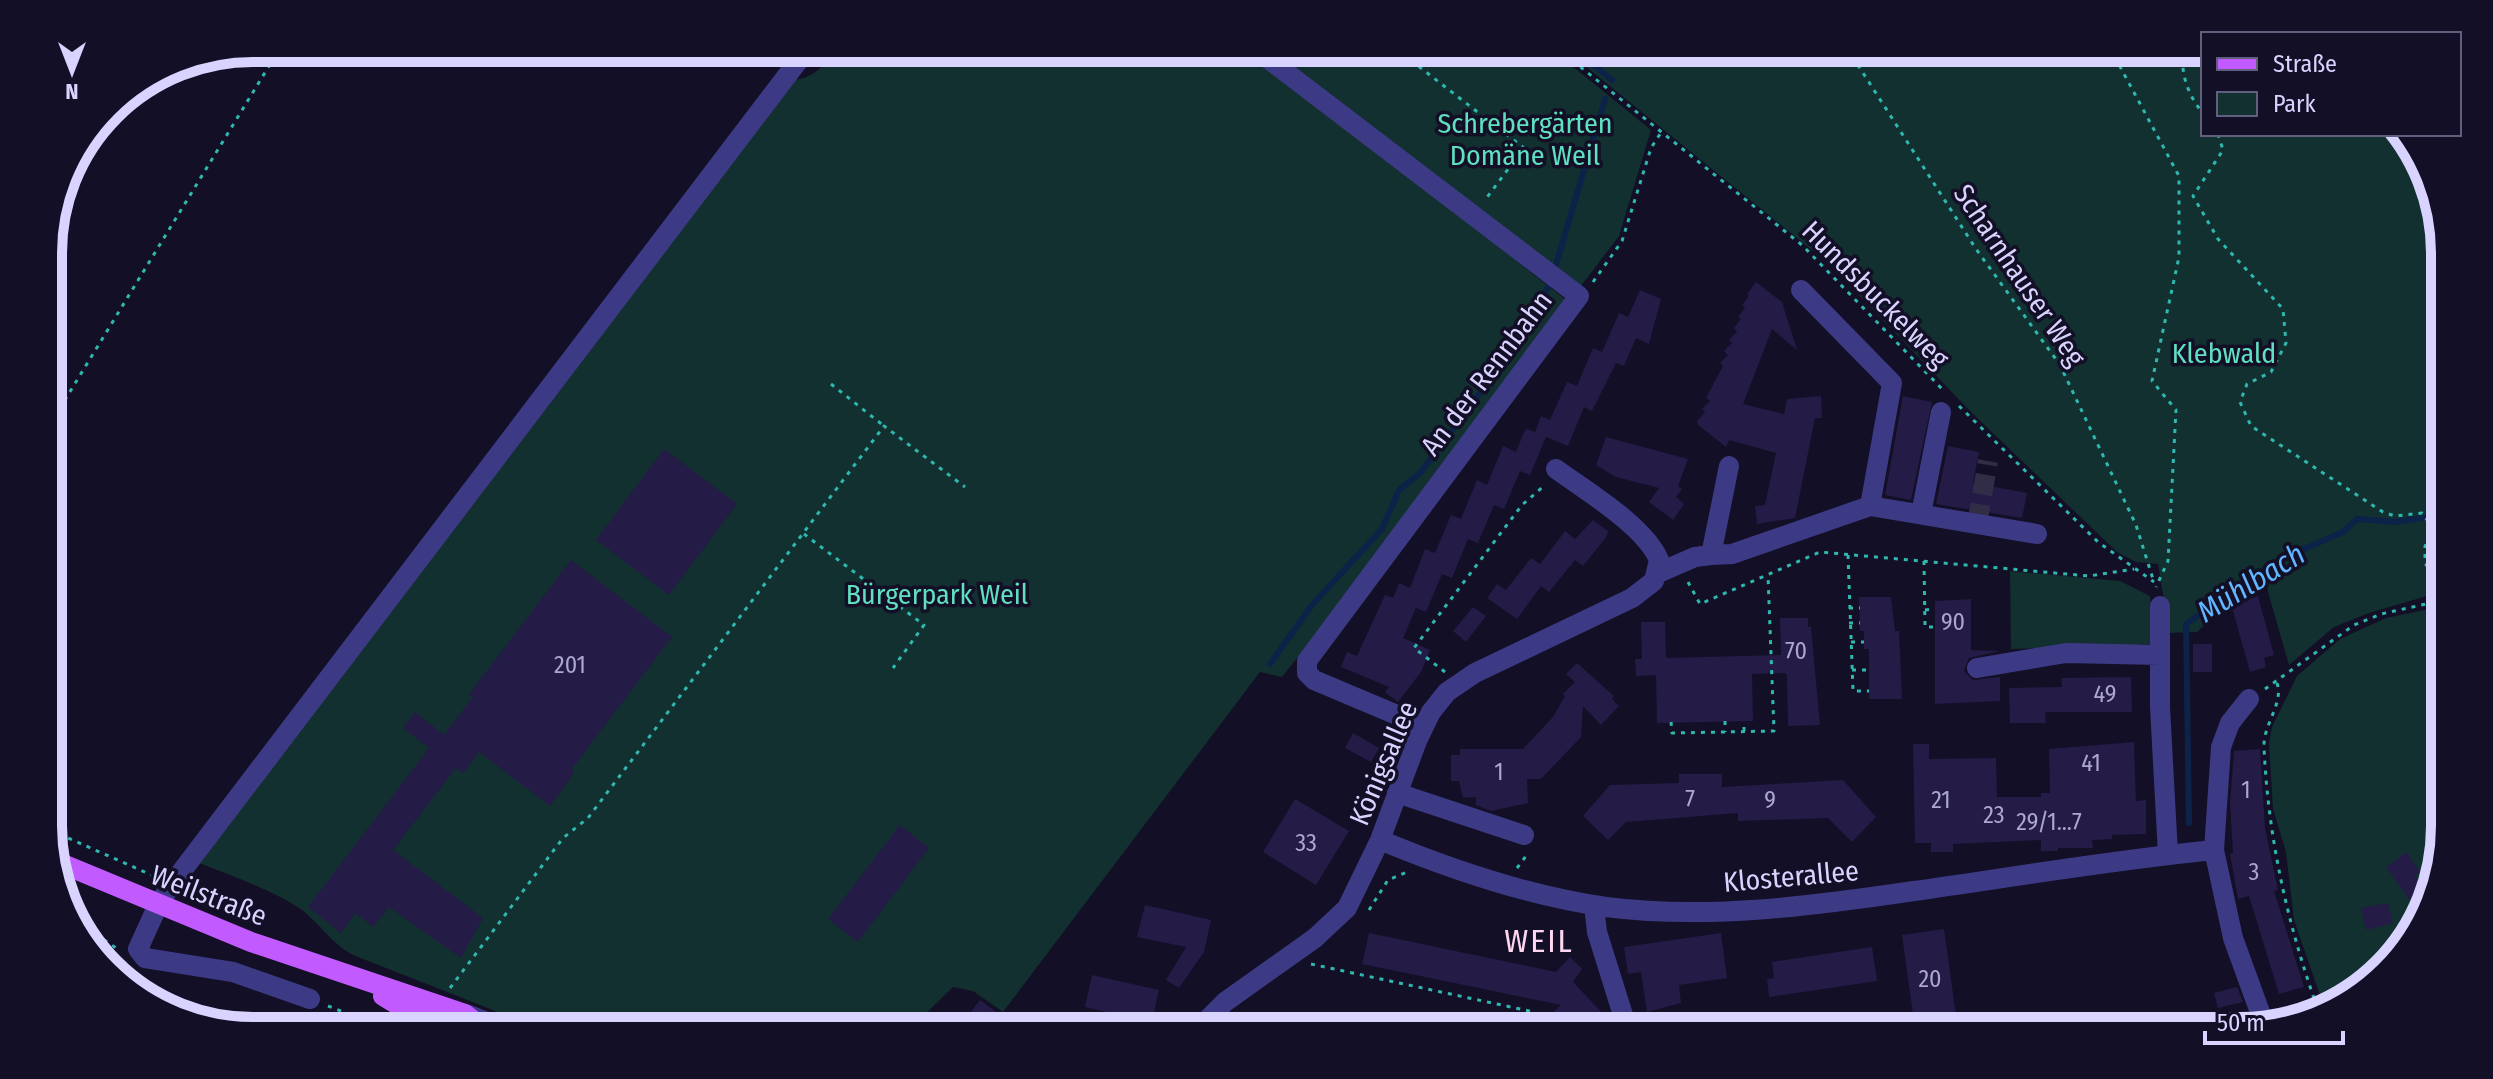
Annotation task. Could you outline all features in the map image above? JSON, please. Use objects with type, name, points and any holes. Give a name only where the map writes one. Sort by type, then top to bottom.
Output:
[{"type":"main road","name":"Weilstraße","points":[[67,866],[158,905],[346,977],[438,1003],[459,1017]]},
{"type":"main road","name":"Weilstraße","points":[[346,977],[415,1013]]},
{"type":"main road","points":[[415,1013],[421,1017]]},
{"type":"street","points":[[310,999],[233,972],[149,960],[140,956],[138,949],[158,905],[172,884],[797,62]]},
{"type":"street","name":"An der Rennbahn","points":[[1272,62],[1579,296],[1307,661],[1307,673],[1314,680],[1423,726]]},
{"type":"street","points":[[1801,290],[1892,383],[1870,506]]},
{"type":"street","points":[[1921,514],[1941,412]]},
{"type":"street","points":[[1711,555],[1729,466]]},
{"type":"street","points":[[1556,469],[1619,515],[1651,547],[1659,560],[1658,573],[1711,555],[1732,554],[1870,506],[2037,534]]},
{"type":"street","name":"Königsallee","points":[[1210,1017],[1225,1002],[1339,917],[1358,891],[1423,726],[1438,702],[1457,684],[1632,598],[1649,587],[1658,573]]},
{"type":"street","points":[[2158,597],[2168,854]]},
{"type":"street","points":[[1977,668],[2066,653],[2160,655]]},
{"type":"street","points":[[2249,699],[2230,723],[2221,747],[2214,850],[2237,951],[2261,1016]]},
{"type":"street","points":[[1397,793],[1524,835]]},
{"type":"street","name":"Klosterallee","points":[[1380,840],[1505,884],[1594,905],[1680,912],[1771,909],[2214,850]]},
{"type":"street","points":[[1594,905],[1597,932],[1624,1017]]},
{"type":"street","name":"Weilstraße","points":[[415,1013],[438,1017]]},
{"type":"path","points":[[62,405],[271,62]]},
{"type":"path","points":[[1413,62],[1524,148],[1473,216]]},
{"type":"path","name":"Hundsbuckelweg","points":[[1575,62],[1824,265],[2013,460],[2098,542],[2154,582]]},
{"type":"path","name":"Scharnhauser Weg","points":[[1856,62],[1954,217],[2060,365],[2136,525],[2154,582]]},
{"type":"path","points":[[2118,62],[2179,176],[2179,257],[2152,381],[2176,410],[2168,561],[2158,597]]},
{"type":"path","points":[[2183,62],[2190,98],[2201,111]]},
{"type":"path","points":[[1579,296],[1618,249],[1651,148],[1662,131]]},
{"type":"path","points":[[2219,136],[2223,150],[2193,196],[2218,239],[2283,309],[2286,343],[2271,372],[2247,384],[2240,402],[2251,426],[2383,512],[2395,516],[2422,513],[2431,525]]},
{"type":"path","points":[[831,384],[965,487]]},
{"type":"path","points":[[438,1003],[563,838],[588,818],[884,426]]},
{"type":"path","points":[[1457,684],[1414,648],[1522,505],[1538,494],[1556,469]]},
{"type":"path","points":[[2431,532],[2425,546],[2425,564],[2431,569]]},
{"type":"path","points":[[803,533],[924,625],[893,668]]},
{"type":"path","points":[[1678,565],[1700,604],[1820,552],[2089,576],[2134,569]]},
{"type":"path","points":[[1848,554],[1853,691],[1869,691]]},
{"type":"path","points":[[1924,559],[1925,627],[1935,627]]},
{"type":"path","points":[[1671,722],[1672,733],[1774,731],[1768,576]]},
{"type":"path","points":[[2249,699],[2277,683],[2354,625],[2381,614],[2431,603]]},
{"type":"path","points":[[1849,608],[1860,608]]},
{"type":"path","points":[[1925,610],[1935,609]]},
{"type":"path","points":[[1849,623],[1860,623]]},
{"type":"path","points":[[1851,642],[1864,642]]},
{"type":"path","points":[[1852,670],[1869,670]]},
{"type":"path","points":[[2277,683],[2280,695],[2267,726],[2264,744],[2272,838],[2290,925],[2315,1001]]},
{"type":"path","points":[[1725,721],[1725,732]]},
{"type":"path","points":[[1744,721],[1744,731]]},
{"type":"path","points":[[1685,722],[1686,732]]},
{"type":"path","points":[[1505,884],[1529,854],[1530,841],[1524,835]]},
{"type":"path","points":[[63,836],[172,884]]},
{"type":"path","points":[[1363,919],[1392,876],[1405,872],[1414,874]]},
{"type":"path","points":[[96,935],[117,949],[138,949]]},
{"type":"path","points":[[1303,970],[1321,957]]},
{"type":"path","points":[[1311,964],[1534,1012],[1540,1017]]},
{"type":"path","points":[[310,999],[356,1017]]},
{"type":"green space","name":"Bürgerpark Weil","points":[[825,62],[1265,62],[1566,300],[1301,653],[1282,677],[1260,672],[1003,1012],[973,991],[953,987],[922,1017],[510,1017],[353,955],[296,906],[260,887],[199,863],[793,80],[813,73]]},
{"type":"green space","name":"Schrebergärten Domäne Weil","points":[[1281,62],[1567,62],[1651,130],[1619,236],[1581,286]]},
{"type":"green space","name":"Klebwald","points":[[1580,62],[2201,62],[2201,136],[2391,136],[2416,180],[2429,228],[2431,595],[2334,627],[2289,665],[2266,585],[2224,606],[2197,632],[2165,633],[2158,564],[2136,562],[2117,552],[1972,413],[1829,264]]},
{"type":"green space","points":[[2010,571],[2120,581],[2150,596],[2154,644],[2011,649]]},
{"type":"green space","points":[[2431,609],[2431,838],[2427,863],[2416,899],[2392,942],[2356,978],[2321,998],[2294,920],[2286,852],[2273,809],[2269,743],[2272,727],[2297,676],[2340,639],[2386,618]]},
{"type":"building","points":[[1756,282],[1782,302],[1797,350],[1772,329],[1743,404],[1784,414],[1787,399],[1821,396],[1822,418],[1815,418],[1795,518],[1757,524],[1755,506],[1765,505],[1776,453],[1729,440],[1726,447],[1697,421],[1710,401],[1706,398],[1723,366],[1720,363],[1728,355],[1724,351],[1732,343],[1729,340],[1737,332],[1734,328],[1745,308],[1742,305]]},
{"type":"building","points":[[1640,290],[1661,299],[1649,344],[1636,338],[1624,366],[1616,363],[1592,411],[1584,407],[1568,446],[1546,437],[1530,475],[1520,471],[1504,509],[1494,505],[1478,543],[1468,539],[1452,578],[1442,574],[1426,612],[1416,608],[1403,638],[1430,650],[1421,672],[1398,702],[1385,692],[1389,687],[1341,667],[1347,652],[1357,656],[1385,595],[1393,598],[1399,583],[1410,588],[1425,549],[1435,553],[1451,515],[1461,519],[1477,480],[1487,485],[1503,446],[1516,452],[1527,429],[1535,432],[1541,416],[1550,420],[1567,382],[1577,386],[1593,348],[1602,352],[1619,313],[1628,317]]},
{"type":"building","points":[[1903,396],[1932,402],[1911,500],[1885,495]]},
{"type":"building","points":[[1606,437],[1688,459],[1678,486],[1682,489],[1676,497],[1684,504],[1673,520],[1649,502],[1659,488],[1616,477],[1596,465]]},
{"type":"building","points":[[1948,446],[1979,452],[1973,483],[2027,493],[2022,518],[1936,504]]},
{"type":"building","points":[[664,449],[737,504],[669,595],[596,540]]},
{"type":"building","points":[[1593,520],[1608,531],[1607,536],[1583,566],[1575,560],[1549,592],[1541,586],[1517,619],[1487,598],[1497,584],[1506,590],[1531,558],[1540,564],[1565,531],[1575,539]]},
{"type":"building","points":[[571,560],[672,637],[571,770],[575,772],[550,806],[479,752],[463,773],[456,768],[393,850],[483,918],[461,958],[389,907],[373,927],[356,913],[341,933],[308,907],[429,748],[403,728],[415,712],[444,735],[473,697],[469,694]]},
{"type":"building","points":[[2258,596],[2274,655],[2264,658],[2266,667],[2250,672],[2231,604]]},
{"type":"building","points":[[1859,597],[1891,597],[1895,631],[1899,631],[1902,699],[1869,699],[1869,649],[1864,649],[1864,631],[1860,631]]},
{"type":"building","points":[[1971,599],[1971,650],[2000,651],[1969,658],[1964,671],[1973,680],[2000,677],[2000,701],[1935,704],[1935,601]]},
{"type":"building","points":[[1473,607],[1486,616],[1466,642],[1453,631]]},
{"type":"building","points":[[1780,618],[1808,618],[1820,725],[1788,726],[1787,675],[1784,673],[1752,674],[1753,721],[1657,723],[1656,675],[1636,676],[1635,659],[1642,659],[1641,622],[1665,622],[1666,658],[1781,655]]},
{"type":"building","points":[[2193,644],[2212,644],[2212,672],[2193,672]]},
{"type":"building","points":[[1577,663],[1614,696],[1612,699],[1619,706],[1601,725],[1583,706],[1581,737],[1541,779],[1527,779],[1528,803],[1491,811],[1476,805],[1476,797],[1463,798],[1459,781],[1451,781],[1451,755],[1460,755],[1460,749],[1523,749],[1553,717],[1565,696],[1563,694],[1575,682],[1566,674]]},
{"type":"building","points":[[2131,677],[2132,712],[2045,712],[2046,723],[2010,723],[2009,688],[2062,687],[2061,678]]},
{"type":"building","points":[[1353,733],[1379,748],[1371,762],[1345,748]]},
{"type":"building","points":[[2134,742],[2136,801],[2146,800],[2146,834],[2112,835],[2112,839],[2092,840],[2093,848],[2058,848],[2058,851],[2041,851],[2041,840],[1953,844],[1953,852],[1931,852],[1931,843],[1915,843],[1913,744],[1929,744],[1929,759],[1996,758],[1997,797],[2041,797],[2041,793],[2050,793],[2049,749]]},
{"type":"building","points":[[2260,749],[2265,828],[2278,890],[2274,891],[2304,987],[2279,994],[2249,896],[2238,899],[2230,854],[2233,853],[2230,803],[2234,751]]},
{"type":"building","points":[[1679,774],[1722,774],[1722,787],[1843,780],[1876,817],[1852,842],[1828,818],[1738,821],[1738,813],[1626,822],[1608,840],[1583,816],[1610,785],[1679,783]]},
{"type":"building","points":[[1295,799],[1349,831],[1316,885],[1263,852]]},
{"type":"building","points":[[900,825],[929,848],[858,942],[828,919]]},
{"type":"building","points":[[2406,852],[2420,872],[2415,876],[2421,884],[2413,905],[2386,867]]},
{"type":"building","points":[[2388,903],[2393,923],[2366,930],[2361,908]]},
{"type":"building","points":[[1145,905],[1211,920],[1204,952],[1179,988],[1166,980],[1186,947],[1137,937]]},
{"type":"building","points":[[1944,929],[1956,1017],[1913,1017],[1902,935]]},
{"type":"building","points":[[1369,933],[1556,972],[1570,957],[1582,969],[1573,982],[1606,1017],[1548,1017],[1561,1005],[1362,964]]},
{"type":"building","points":[[1721,933],[1727,978],[1679,985],[1681,1003],[1647,1012],[1641,972],[1628,974],[1624,947]]},
{"type":"building","points":[[1872,947],[1877,981],[1769,997],[1767,979],[1774,978],[1772,962]]},
{"type":"building","points":[[1092,975],[1159,990],[1153,1017],[1126,1017],[1085,1007]]},
{"type":"building","points":[[2237,987],[2243,1002],[2218,1008],[2214,993]]},
{"type":"building","points":[[980,1000],[1000,1015],[998,1017],[967,1017]]},
{"type":"waterway","points":[[1590,62],[1612,80]]},
{"type":"waterway","points":[[1555,268],[1605,99]]},
{"type":"waterway","points":[[1270,664],[1312,605],[1382,529],[1399,490],[1420,473],[1525,333],[1550,283]]},
{"type":"waterway","name":"Mühlbach","points":[[2189,823],[2186,624],[2277,561],[2343,532],[2357,519],[2396,522],[2431,517]]},
{"type":"tunnel","points":[[1977,524],[1988,461]]},
{"type":"district","name":"WEIL","points":[[1539,941]]}]
